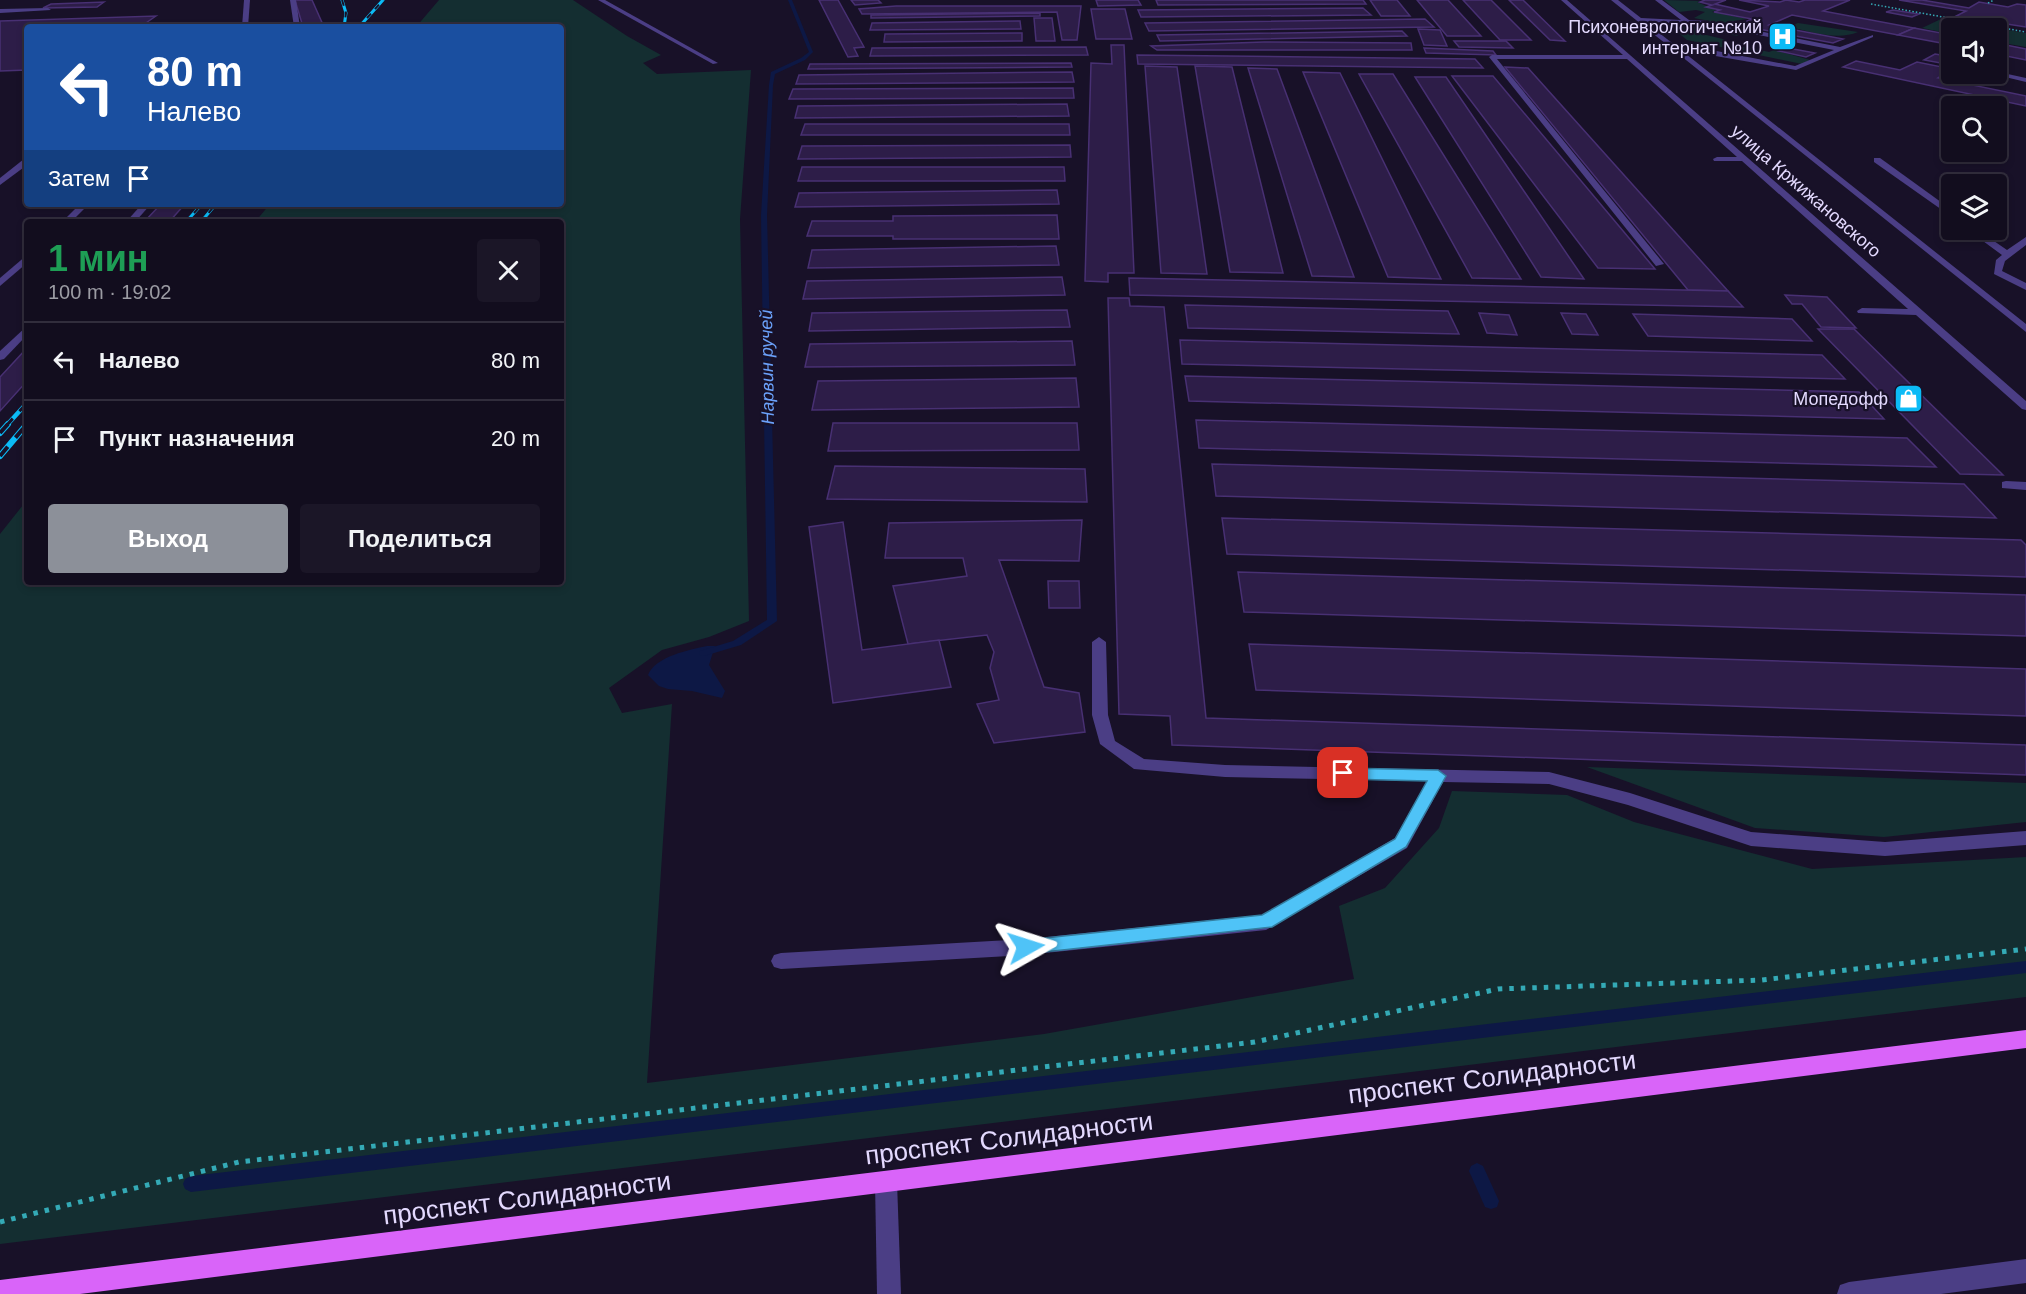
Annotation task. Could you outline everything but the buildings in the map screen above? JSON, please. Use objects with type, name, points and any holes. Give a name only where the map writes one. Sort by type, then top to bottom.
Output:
[{"type":"main road","name":"проспект Солидарности","points":[[0,1292],[2026,1039]]},
{"type":"street","points":[[244,24],[247,0]]},
{"type":"street","points":[[293,0],[297,24]]},
{"type":"street","points":[[601,0],[715,63]]},
{"type":"street","name":"улица Кржижановского","points":[[1564,0],[2026,407]]},
{"type":"street","name":"улица Кржижановского","points":[[1614,0],[2026,329]]},
{"type":"street","points":[[1658,0],[1686,21]]},
{"type":"street","points":[[0,11],[48,10]]},
{"type":"street","points":[[1639,20],[1708,22],[1841,49]]},
{"type":"street","points":[[1674,48],[1701,50],[1796,68],[1871,36]]},
{"type":"street","points":[[1628,57],[1492,57],[1659,264]]},
{"type":"street","points":[[2007,76],[2026,80]]},
{"type":"street","points":[[1717,159],[1744,159]]},
{"type":"street","points":[[1876,160],[1941,206]]},
{"type":"street","points":[[0,182],[24,163]]},
{"type":"street","points":[[69,219],[82,207]]},
{"type":"street","points":[[133,219],[144,207]]},
{"type":"street","points":[[1987,240],[2008,255]]},
{"type":"street","points":[[2026,240],[1998,265],[1997,272],[2026,287]]},
{"type":"street","points":[[0,283],[24,261]]},
{"type":"street","points":[[1863,311],[1918,312]]},
{"type":"street","points":[[0,357],[24,332]]},
{"type":"street","points":[[2006,485],[2026,486]]},
{"type":"street","points":[[1100,642],[1100,716],[1108,744],[1140,765],[1225,771],[1550,778],[1630,799],[1751,839],[1885,849],[2026,838]]},
{"type":"street","points":[[781,961],[1026,947],[1266,922],[1401,843],[1438,776]]},
{"type":"street","points":[[886,1182],[889,1294]]},
{"type":"street","points":[[1849,1294],[2026,1271]]},
{"type":"path","points":[[1988,3],[1994,0]]},
{"type":"path","points":[[1871,4],[2026,32]]},
{"type":"path","points":[[0,1222],[239,1162],[1255,1042],[1498,989],[1762,980],[2026,949]]},
{"type":"green space","points":[[439,0],[573,0],[627,36],[661,55],[643,63],[657,74],[751,70],[740,219],[749,621],[709,637],[662,650],[609,688],[622,713],[672,704],[647,1083],[1044,1034],[1354,979],[1339,906],[1385,888],[1439,828],[1452,791],[1567,795],[1634,822],[1812,869],[2026,857],[2026,997],[0,1244],[0,534],[24,504],[24,585],[564,585],[564,219],[258,219],[268,207],[564,207],[564,24],[419,24]]},
{"type":"green space","points":[[1664,0],[1702,1],[1697,2],[1716,10],[1712,12],[1747,19],[1727,22],[1746,28],[1694,18],[1705,12],[1696,10],[1679,12]]},
{"type":"green space","points":[[1941,19],[1941,32],[1922,28]]},
{"type":"green space","points":[[1665,22],[1703,24],[1732,29],[1741,32],[1737,36],[1708,29],[1698,33],[1727,40],[1724,42],[1769,52],[1774,50],[1810,60],[1802,64],[1687,40]]},
{"type":"green space","points":[[1798,23],[1858,32],[1841,36],[1788,27]]},
{"type":"green space","points":[[2007,30],[2026,33],[2026,47],[2007,44]]},
{"type":"green space","points":[[1587,767],[2026,783],[2026,822],[1884,837],[1755,828]]},
{"type":"water","points":[[707,646],[715,646],[709,665],[725,691],[722,698],[692,691],[668,689],[659,686],[648,675],[652,668],[665,659]]},
{"type":"waterway","name":"Нарвин ручей","points":[[704,653],[737,643],[772,621],[764,215],[771,85],[773,73],[803,59],[811,52],[790,0]]},
{"type":"waterway","points":[[191,1184],[2026,967]]},
{"type":"waterway","points":[[1477,1171],[1491,1201]]},
{"type":"railway","points":[[342,0],[346,13],[344,24]]},
{"type":"railway","points":[[362,24],[383,0]]},
{"type":"railway","points":[[189,219],[199,207]]},
{"type":"railway","points":[[204,219],[214,207]]},
{"type":"railway","points":[[6,426],[24,406]]},
{"type":"railway","points":[[0,433],[8,424]]},
{"type":"railway","points":[[0,456],[24,428]]},
{"type":"place","name":"Психоневрологический интернат №10","points":[[1783,37]]},
{"type":"place","name":"Мопедофф","points":[[1909,399]]},
{"type":"route","points":[[1026,947],[1266,922],[1401,843],[1438,776],[1343,773]]}]
